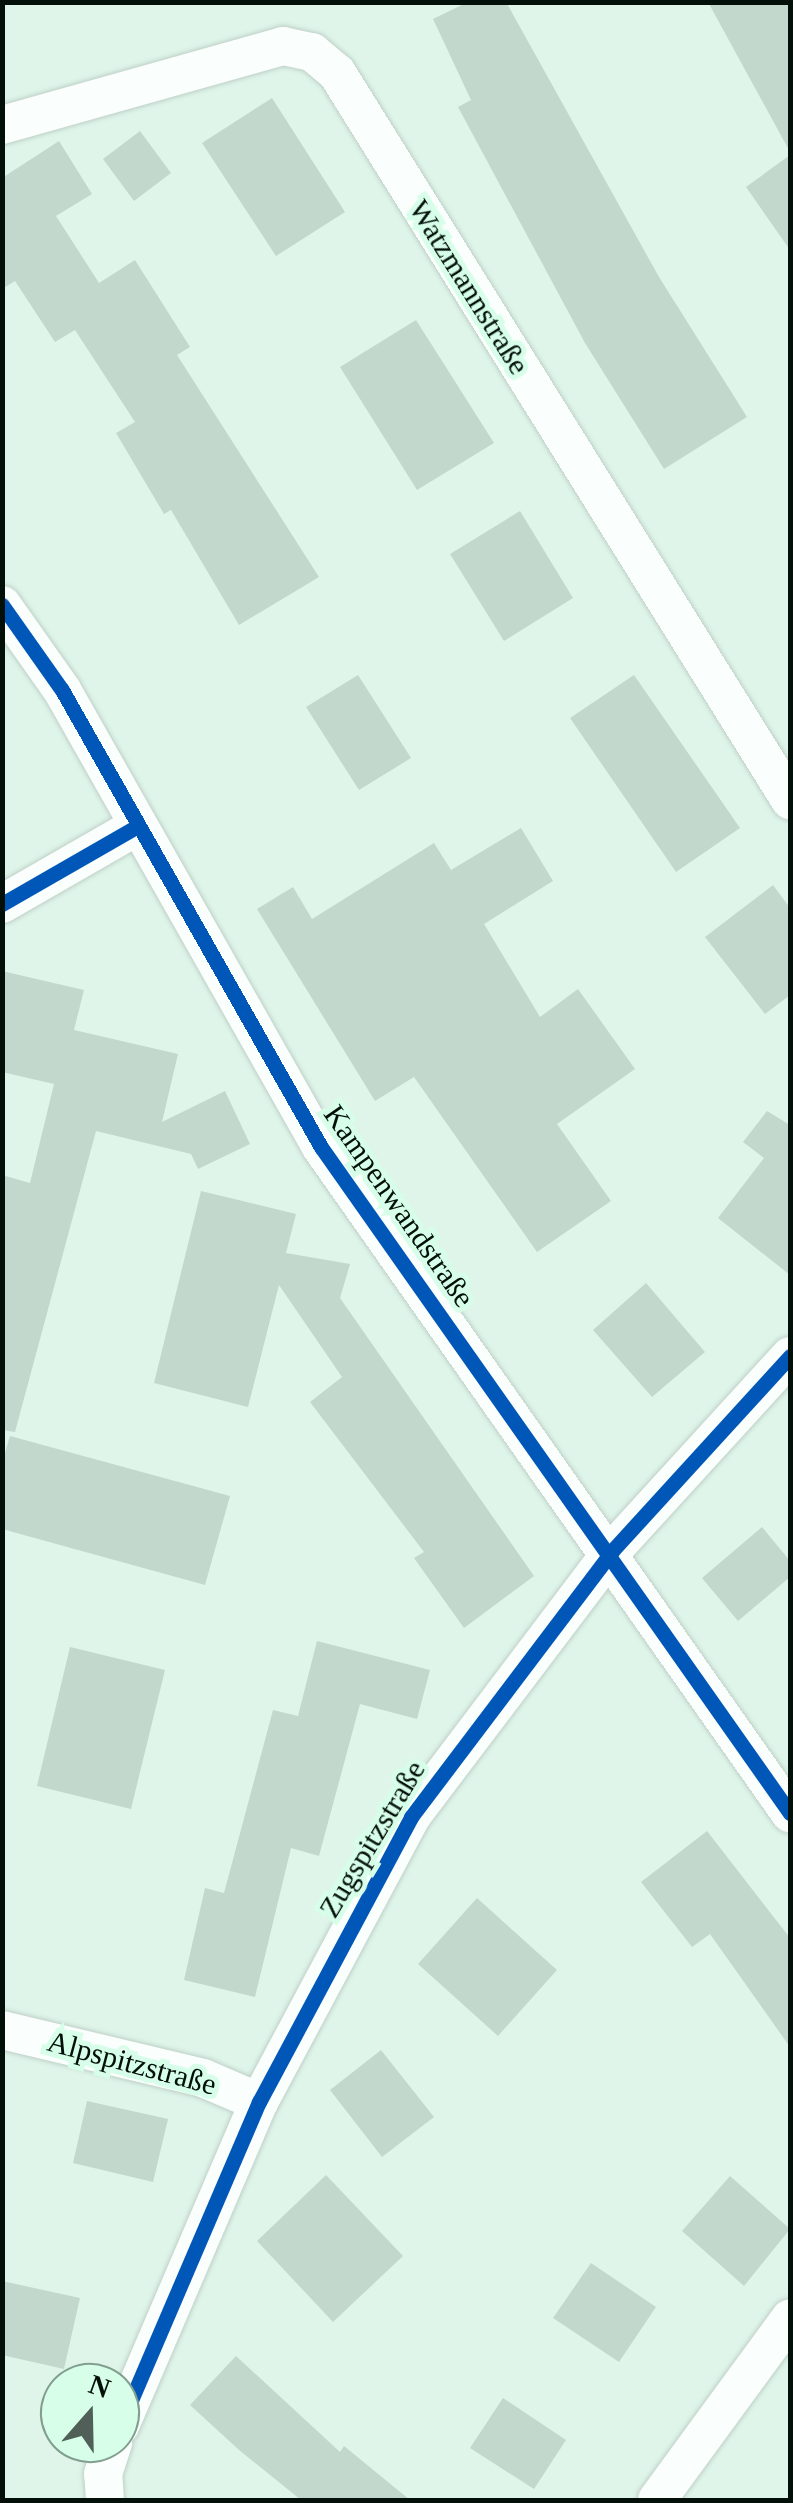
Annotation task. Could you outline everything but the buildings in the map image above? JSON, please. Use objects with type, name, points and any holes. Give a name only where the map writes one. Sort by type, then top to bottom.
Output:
[{"type":"street","name":"Watzmannstraße","points":[[2,125],[283,46],[312,52],[337,72],[790,800]]},
{"type":"street","name":"Kampenwandstraße","points":[[2,606],[62,690],[136,827],[321,1147],[612,1552],[790,1813]]},
{"type":"street","points":[[2,904],[136,827]]},
{"type":"street","name":"Zugspitzstraße","points":[[140,2380],[260,2102],[410,1817],[612,1552],[786,1371]]},
{"type":"street","name":"Alpspitzstraße","points":[[2,2030],[203,2078],[260,2102]]},
{"type":"street","points":[[657,2500],[790,2318]]},
{"type":"street","points":[[105,2500],[106,2463]]},
{"type":"cycle path","points":[[2,605],[62,690],[321,1147],[790,1813]]},
{"type":"cycle path","points":[[2,904],[136,827]]},
{"type":"cycle path","points":[[140,2379],[259,2102],[411,1817],[612,1551],[790,1356]]}]
